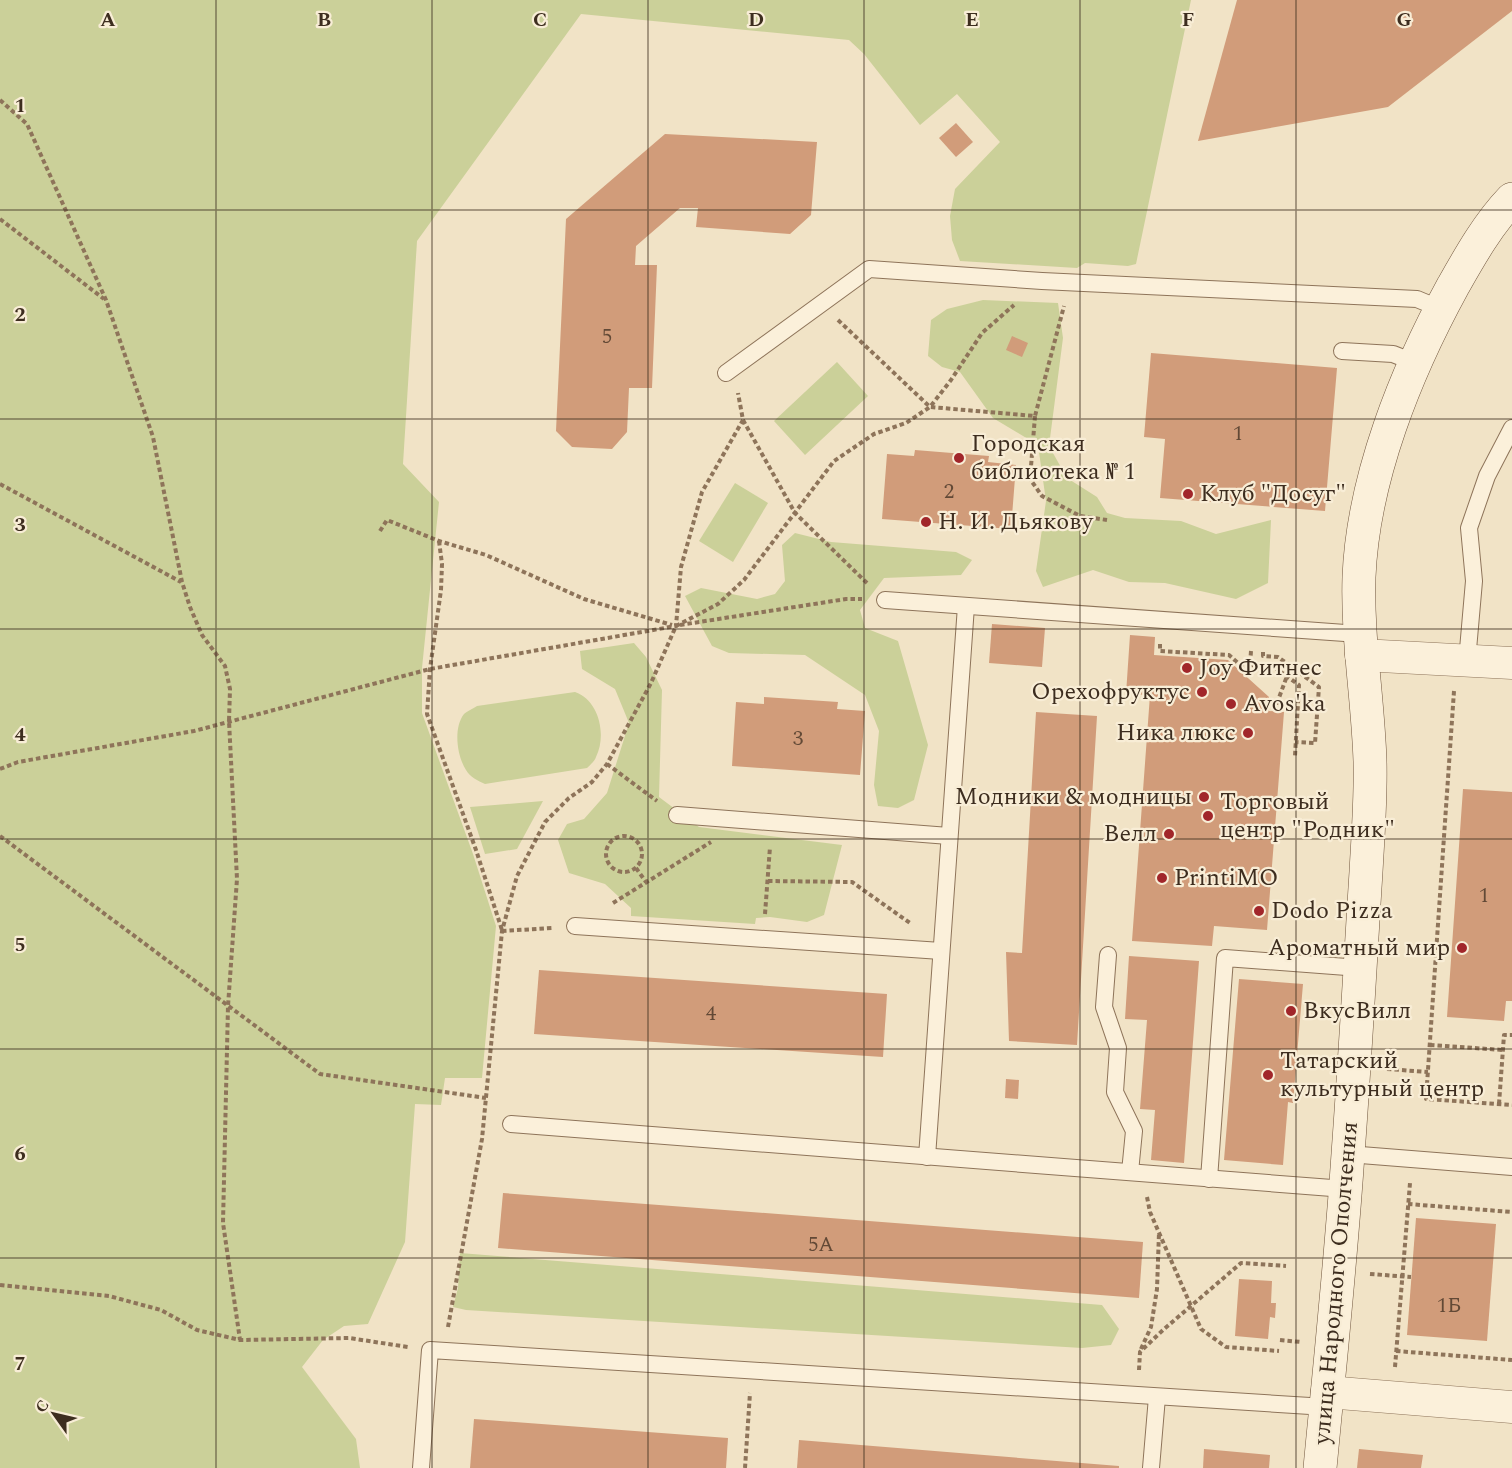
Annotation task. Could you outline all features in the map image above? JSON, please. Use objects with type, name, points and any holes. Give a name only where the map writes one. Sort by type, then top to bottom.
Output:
[{"type":"main road","name":"улица Народного Ополчения","points":[[1320,1468],[1348,1154],[1369,820],[1370,763],[1360,644],[1359,576],[1364,532],[1372,488],[1390,431],[1416,363],[1467,260],[1498,213],[1512,199]]},
{"type":"street","points":[[1360,644],[1462,660],[1512,663]]},
{"type":"street","points":[[1327,1400],[1393,1398],[1512,1407]]},
{"type":"lane","points":[[726,373],[869,269],[1042,281],[1417,299],[1441,309]]},
{"type":"lane","points":[[1342,351],[1393,354],[1416,363]]},
{"type":"lane","points":[[1462,660],[1474,581],[1469,528],[1487,476],[1512,428]]},
{"type":"lane","points":[[885,600],[1265,627],[1360,644]]},
{"type":"lane","points":[[927,1156],[966,606]]},
{"type":"lane","points":[[677,815],[949,836]]},
{"type":"lane","points":[[575,926],[941,948]]},
{"type":"lane","points":[[1108,955],[1104,1007],[1118,1048],[1115,1092],[1134,1131],[1136,1173]]},
{"type":"lane","points":[[1209,1179],[1225,958],[1360,968]]},
{"type":"lane","points":[[511,1124],[1345,1189]]},
{"type":"lane","points":[[1348,1154],[1512,1167]]},
{"type":"lane","points":[[421,1468],[437,1351],[1137,1396],[1327,1400]]},
{"type":"lane","points":[[1151,1468],[1157,1397]]},
{"type":"path","points":[[0,100],[27,124],[106,300],[153,437],[182,582],[202,635],[225,666],[230,689],[229,721],[237,879],[228,1006],[223,1223],[240,1340]]},
{"type":"path","points":[[0,219],[106,300]]},
{"type":"path","points":[[380,531],[387,520],[438,541],[486,555],[584,599],[676,626],[718,604],[744,580],[834,461],[874,434],[906,423],[930,407],[982,333],[1042,281]]},
{"type":"path","points":[[1070,282],[1035,416],[1030,478],[1042,496],[1080,516],[1107,520]]},
{"type":"path","points":[[821,304],[930,407],[1035,416]]},
{"type":"path","points":[[726,373],[736,387],[743,420],[795,513],[885,600]]},
{"type":"path","points":[[0,1285],[109,1296],[161,1310],[197,1330],[240,1340],[349,1338],[437,1351],[469,1218],[482,1139],[502,931],[517,876],[545,822],[569,798],[592,782],[607,764],[651,683],[676,626],[681,567],[702,492],[743,420]]},
{"type":"path","points":[[0,484],[182,582]]},
{"type":"path","points":[[438,541],[442,564],[441,590],[430,669],[427,714],[476,850],[502,931]]},
{"type":"path","points":[[0,769],[18,762],[194,731],[430,669],[846,599],[885,600]]},
{"type":"path","points":[[1265,627],[1263,656],[1278,657],[1319,687],[1315,743],[1295,742]]},
{"type":"path","points":[[1160,651],[1228,655],[1239,664],[1274,667],[1299,685],[1295,756]]},
{"type":"path","points":[[1250,659],[1250,665]]},
{"type":"path","points":[[1462,660],[1426,1099],[1512,1105]]},
{"type":"path","points":[[1269,703],[1277,703],[1287,676]]},
{"type":"path","points":[[607,764],[677,815]]},
{"type":"path","points":[[502,931],[575,926],[726,833],[727,819]]},
{"type":"path","points":[[764,939],[772,822]]},
{"type":"path","points":[[0,836],[320,1074],[486,1098]]},
{"type":"path","points":[[620,836],[630,836],[638,842],[642,850],[642,860],[636,868],[628,872],[618,871],[610,866],[606,858],[606,848],[612,840],[620,836]]},
{"type":"path","points":[[636,868],[646,882]]},
{"type":"path","points":[[768,880],[852,882],[941,948]]},
{"type":"path","points":[[1499,1104],[1504,1035],[1512,1035]]},
{"type":"path","points":[[1430,1045],[1503,1050]]},
{"type":"path","points":[[1385,1069],[1428,1072]]},
{"type":"path","points":[[1393,1398],[1412,1159]]},
{"type":"path","points":[[1136,1173],[1150,1212],[1201,1329],[1226,1347],[1279,1352]]},
{"type":"path","points":[[1408,1204],[1512,1212]]},
{"type":"path","points":[[1137,1396],[1140,1352],[1150,1327],[1157,1289],[1159,1232]]},
{"type":"path","points":[[1140,1352],[1241,1263],[1286,1266]]},
{"type":"path","points":[[1369,1274],[1412,1277]]},
{"type":"path","points":[[1396,1351],[1512,1360]]},
{"type":"path","points":[[745,1468],[752,1371]]},
{"type":"green space","points":[[0,0],[1191,0],[1136,264],[1128,266],[1085,263],[1077,268],[960,261],[952,240],[950,216],[955,189],[1000,142],[957,94],[920,125],[864,54],[849,40],[581,14],[417,241],[403,464],[439,502],[422,668],[422,713],[473,854],[496,926],[482,1078],[445,1078],[441,1105],[415,1104],[405,1242],[368,1324],[344,1326],[323,1340],[302,1367],[356,1439],[360,1468],[0,1468]]},
{"type":"green space","points":[[983,300],[1058,303],[1063,338],[1049,446],[1067,478],[1097,497],[1107,513],[1125,518],[1181,521],[1216,534],[1271,520],[1268,583],[1236,599],[1165,583],[1129,582],[1093,570],[1043,587],[1036,571],[1046,501],[1038,445],[993,418],[960,372],[942,367],[928,356],[931,320],[947,309]]},
{"type":"green space","points":[[837,362],[868,396],[805,455],[774,421]]},
{"type":"green space","points":[[735,483],[768,503],[733,562],[699,541]]},
{"type":"green space","points":[[795,533],[831,542],[956,552],[972,560],[961,575],[884,578],[860,610],[865,628],[898,641],[928,745],[914,800],[898,808],[878,806],[874,785],[879,731],[865,695],[805,655],[729,653],[712,646],[685,596],[701,588],[757,599],[775,594],[785,581],[782,545]]},
{"type":"green space","points":[[634,643],[646,657],[662,690],[659,797],[699,827],[842,845],[824,915],[807,922],[770,917],[756,918],[755,924],[631,916],[631,908],[605,884],[569,873],[558,840],[567,824],[584,819],[607,793],[629,723],[615,689],[582,669],[580,651]]},
{"type":"green space","points":[[575,692],[590,702],[599,719],[601,729],[601,739],[595,760],[587,768],[485,784],[468,772],[460,757],[457,734],[465,713],[477,706]]},
{"type":"green space","points":[[543,801],[517,849],[485,854],[470,807]]},
{"type":"green space","points":[[460,1253],[1102,1305],[1119,1329],[1111,1345],[1082,1348],[466,1310],[453,1307],[458,1288]]},
{"type":"building","points":[[1237,0],[1512,0],[1512,11],[1388,107],[1198,141]]},
{"type":"building","points":[[956,123],[973,142],[956,157],[939,138]]},
{"type":"building","points":[[665,134],[817,142],[811,215],[790,234],[696,227],[698,208],[680,208],[636,246],[635,265],[657,265],[652,388],[629,388],[627,432],[612,449],[572,447],[556,431],[566,219]]},
{"type":"building","points":[[1012,336],[1028,343],[1022,357],[1006,350]]},
{"type":"building","points":[[1151,353],[1337,368],[1325,511],[1160,498],[1165,439],[1144,437]]},
{"type":"building","points":[[915,450],[989,456],[988,462],[1016,465],[1011,529],[882,519],[887,454],[914,456]]},
{"type":"building","points":[[992,624],[1045,628],[1042,667],[989,663]]},
{"type":"building","name":"Торговый центр \"Родник\"","points":[[1130,635],[1155,637],[1154,655],[1228,660],[1269,697],[1269,711],[1284,712],[1267,930],[1214,926],[1212,946],[1132,941],[1150,695],[1126,694]]},
{"type":"building","points":[[764,697],[838,702],[837,709],[865,711],[860,775],[732,766],[736,702],[764,704]]},
{"type":"building","points":[[1036,712],[1097,716],[1077,1045],[1009,1041],[1006,952],[1022,953]]},
{"type":"building","points":[[1463,789],[1512,792],[1512,1001],[1506,1001],[1504,1021],[1447,1017]]},
{"type":"building","points":[[1129,956],[1199,961],[1184,1163],[1151,1160],[1155,1110],[1140,1109],[1147,1020],[1125,1019]]},
{"type":"building","points":[[539,970],[887,994],[883,1057],[534,1034]]},
{"type":"building","points":[[1239,979],[1303,984],[1293,1103],[1288,1102],[1283,1165],[1224,1160]]},
{"type":"building","points":[[1006,1079],[1019,1080],[1018,1099],[1005,1098]]},
{"type":"building","points":[[503,1193],[1143,1242],[1139,1298],[498,1248]]},
{"type":"building","points":[[1416,1218],[1496,1224],[1487,1341],[1407,1335]]},
{"type":"building","points":[[1239,1279],[1272,1281],[1271,1303],[1276,1303],[1275,1318],[1270,1317],[1268,1339],[1235,1336]]},
{"type":"building","points":[[474,1419],[728,1438],[726,1468],[470,1468]]},
{"type":"building","points":[[799,1440],[1119,1466],[1119,1468],[797,1468]]},
{"type":"building","points":[[1204,1449],[1270,1455],[1269,1468],[1203,1468]]},
{"type":"building","points":[[1359,1449],[1423,1455],[1421,1468],[1357,1468]]},
{"type":"place","name":"Городская библиотека № 1","points":[[959,458]]},
{"type":"place","name":"Клуб \"Досуг\"","points":[[1188,494]]},
{"type":"place","name":"Н. И. Дьякову","points":[[926,522]]},
{"type":"place","name":"Joy Фитнес","points":[[1187,668]]},
{"type":"place","name":"Орехофруктус","points":[[1202,692]]},
{"type":"place","name":"Avos'ka","points":[[1231,704]]},
{"type":"place","name":"Ника люкс","points":[[1248,733]]},
{"type":"place","name":"Модники & модницы","points":[[1204,797]]},
{"type":"place","name":"Торговый центр \"Родник\"","points":[[1208,816]]},
{"type":"place","name":"Велл","points":[[1169,834]]},
{"type":"place","name":"PrintiMO","points":[[1162,878]]},
{"type":"place","name":"Dodo Pizza","points":[[1259,911]]},
{"type":"place","name":"Ароматный мир","points":[[1462,948]]},
{"type":"place","name":"ВкусВилл","points":[[1291,1011]]},
{"type":"place","name":"Татарский культурный центр","points":[[1268,1075]]}]
